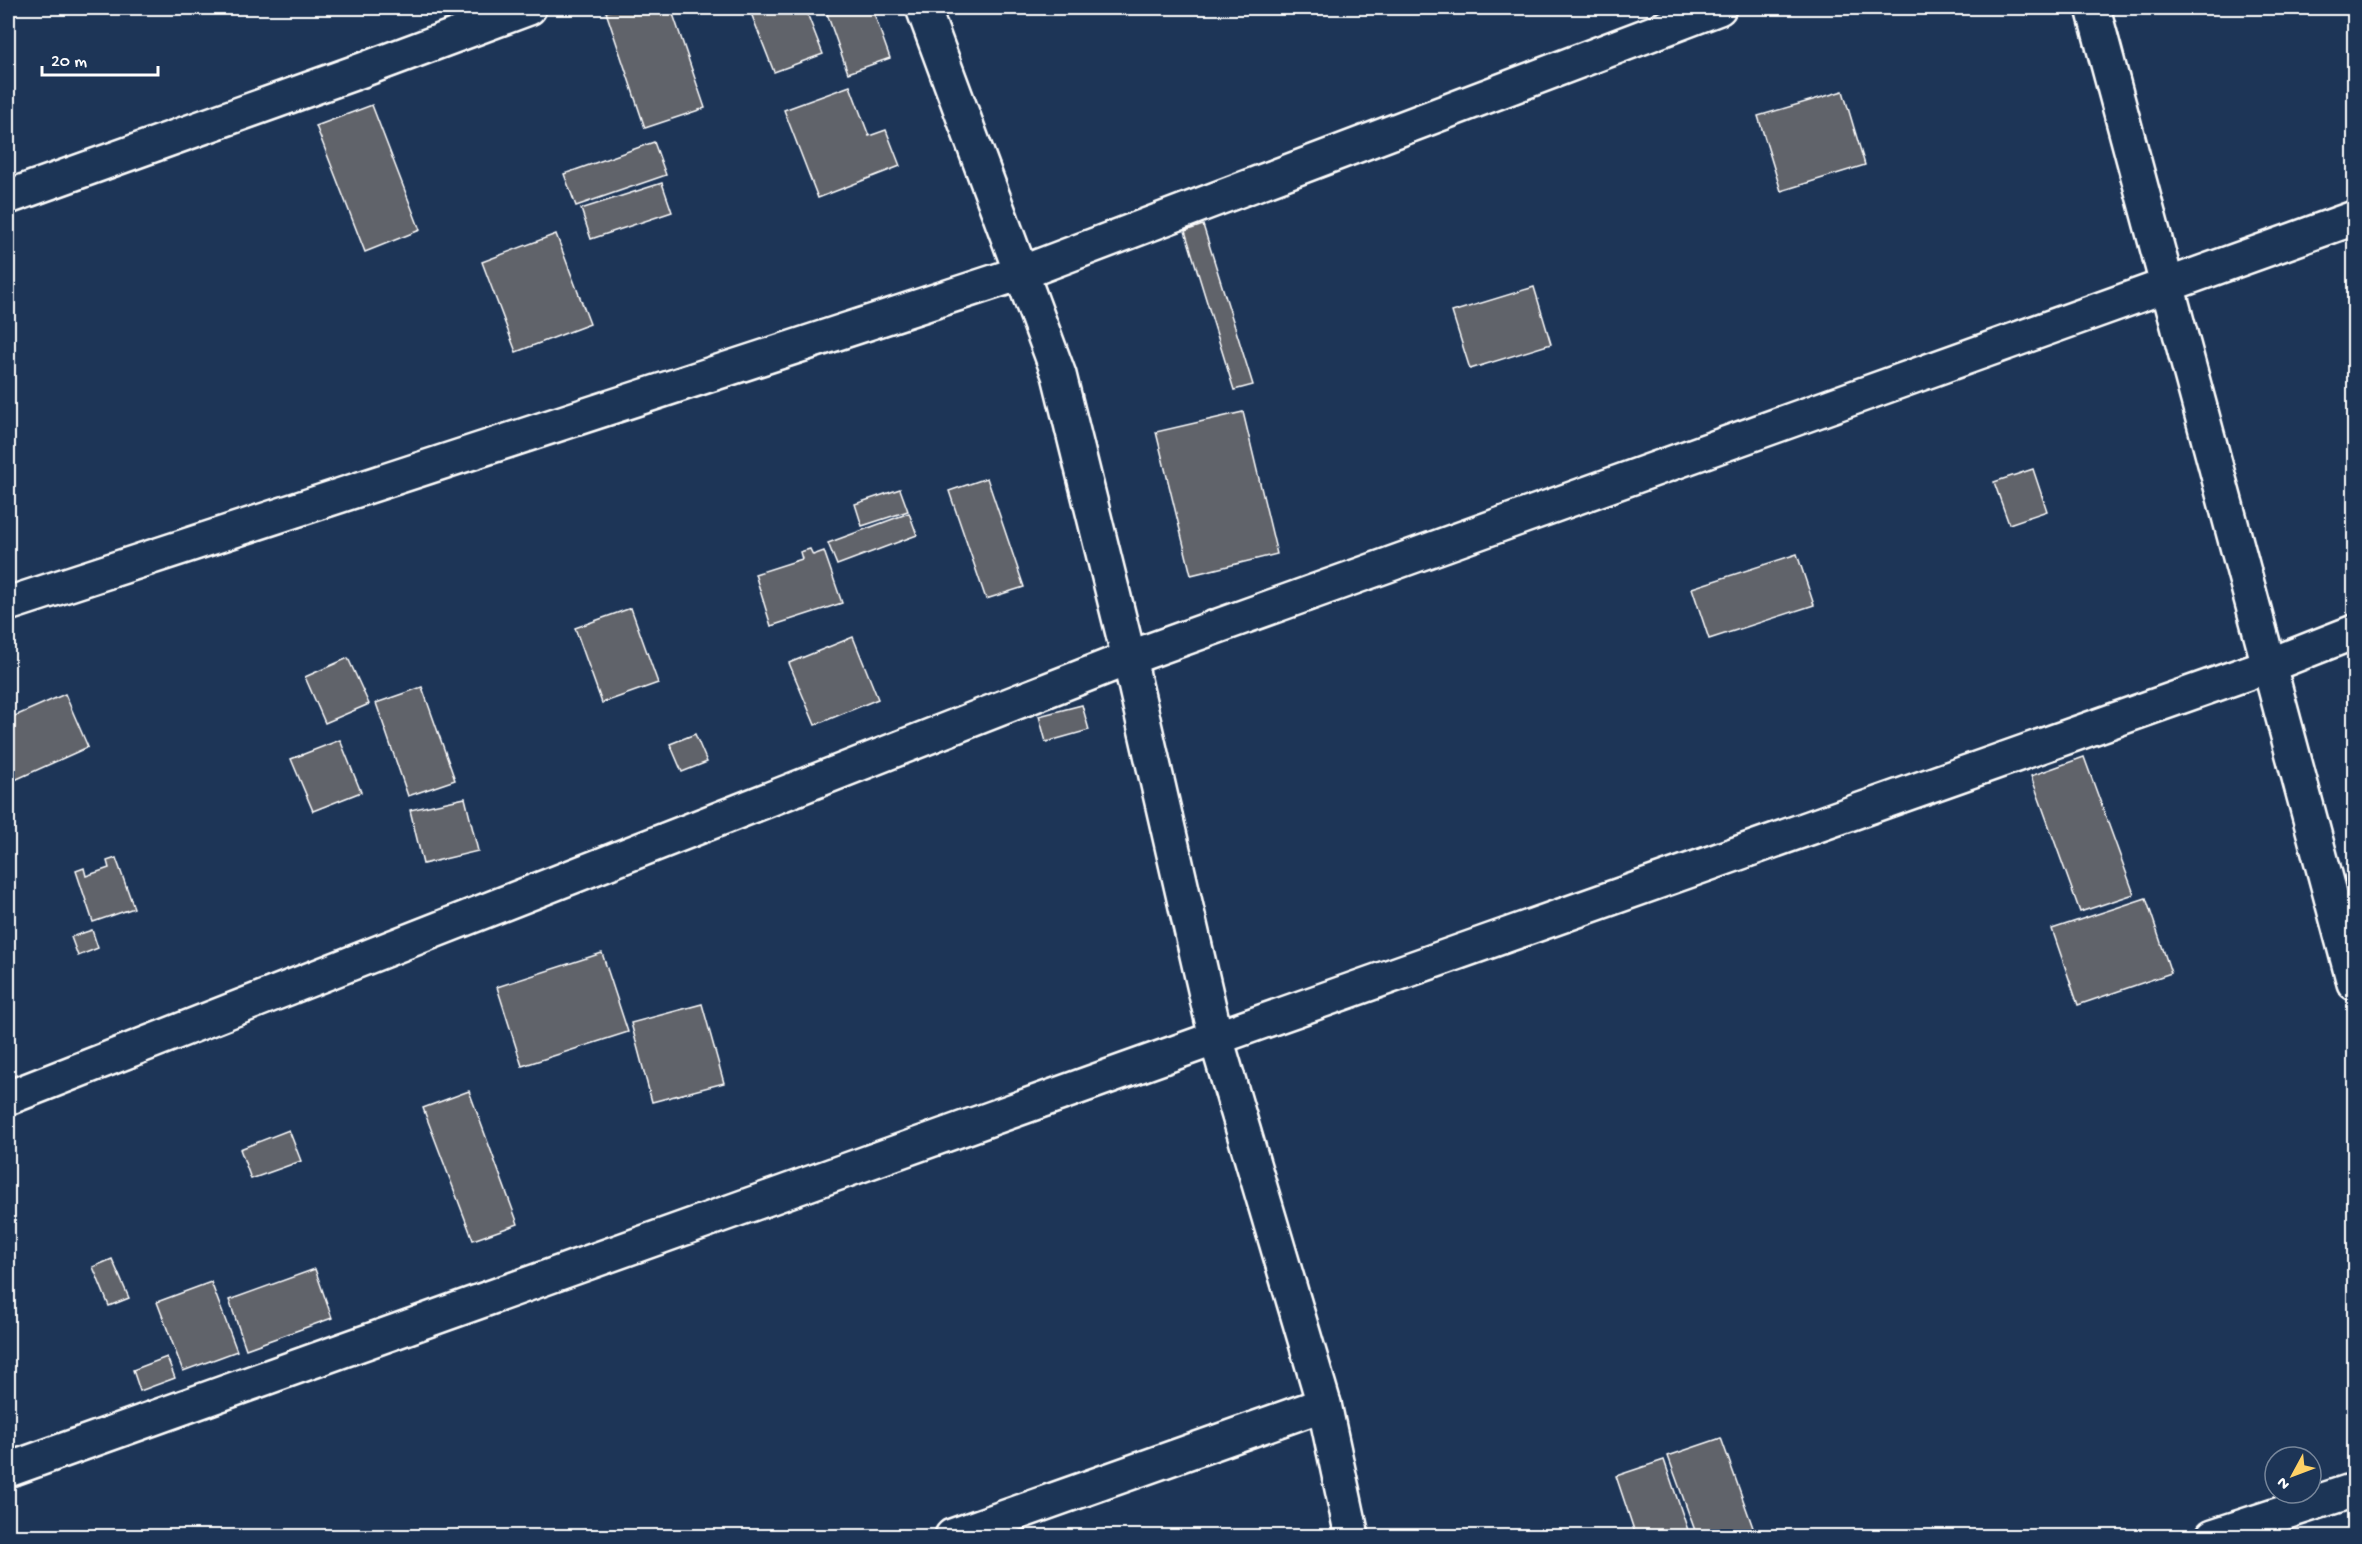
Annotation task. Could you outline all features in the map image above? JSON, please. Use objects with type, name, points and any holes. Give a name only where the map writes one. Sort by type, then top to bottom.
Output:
[{"type":"street","points":[[8,197],[354,74],[529,8]]},
{"type":"street","points":[[923,8],[1059,375],[1129,658],[1216,1038],[1324,1404],[1352,1536]]},
{"type":"street","points":[[8,604],[1021,273],[1719,8]]},
{"type":"street","points":[[2093,8],[2355,983]]},
{"type":"street","points":[[8,1098],[1129,658],[2355,218]]},
{"type":"street","points":[[8,1470],[1216,1038],[2270,665],[2355,632]]},
{"type":"street","points":[[952,1536],[1324,1404]]},
{"type":"street","points":[[2214,1536],[2355,1490]]},
{"type":"building","points":[[618,8],[671,8],[705,108],[645,128],[606,12]]},
{"type":"building","points":[[749,8],[805,8],[823,54],[774,72]]},
{"type":"building","points":[[825,8],[872,8],[890,58],[848,73]]},
{"type":"building","points":[[1042,8],[1061,8],[1044,14]]},
{"type":"building","points":[[2354,69],[2354,89],[2348,71]]},
{"type":"building","points":[[850,86],[869,136],[886,130],[900,166],[818,198],[784,110]]},
{"type":"building","points":[[1843,91],[1865,165],[1781,191],[1758,116]]},
{"type":"building","points":[[372,105],[420,230],[365,252],[316,126]]},
{"type":"building","points":[[654,142],[666,175],[576,206],[564,174]]},
{"type":"building","points":[[662,183],[672,212],[591,239],[581,209]]},
{"type":"building","points":[[1203,225],[1253,385],[1234,390],[1185,231]]},
{"type":"building","points":[[556,234],[590,324],[516,352],[482,262]]},
{"type":"building","points":[[1534,287],[1551,344],[1470,369],[1452,312]]},
{"type":"building","points":[[1243,412],[1277,554],[1191,575],[1156,432]]},
{"type":"building","points":[[2033,469],[2047,511],[2009,524],[1994,482]]},
{"type":"building","points":[[987,478],[1024,587],[986,599],[949,491]]},
{"type":"building","points":[[900,489],[908,511],[862,526],[855,504]]},
{"type":"building","points":[[909,513],[917,535],[837,565],[828,543]]},
{"type":"building","points":[[810,549],[813,555],[824,551],[842,603],[771,626],[755,574],[802,559],[800,552]]},
{"type":"building","points":[[1797,554],[1814,605],[1709,639],[1692,588]]},
{"type":"building","points":[[631,608],[658,683],[602,703],[575,628]]},
{"type":"building","points":[[853,637],[878,699],[815,725],[789,663]]},
{"type":"building","points":[[348,658],[369,704],[325,723],[305,677]]},
{"type":"building","points":[[422,687],[455,780],[408,796],[376,703]]},
{"type":"building","points":[[65,694],[88,747],[8,783],[8,719]]},
{"type":"building","points":[[1082,705],[1089,730],[1046,742],[1039,716]]},
{"type":"building","points":[[695,734],[707,762],[682,772],[670,744]]},
{"type":"building","points":[[340,740],[361,792],[313,811],[291,759]]},
{"type":"building","points":[[2084,757],[2134,894],[2080,912],[2031,776]]},
{"type":"building","points":[[465,798],[478,851],[423,864],[410,810]]},
{"type":"building","points":[[116,858],[134,908],[93,922],[76,871],[84,868],[86,876],[109,868],[107,861]]},
{"type":"building","points":[[2146,898],[2171,973],[2078,1005],[2052,929]]},
{"type":"building","points":[[92,930],[98,948],[78,956],[71,937]]},
{"type":"building","points":[[602,953],[628,1032],[522,1066],[497,987]]},
{"type":"building","points":[[702,1004],[724,1083],[652,1102],[631,1023]]},
{"type":"building","points":[[469,1091],[518,1224],[473,1240],[423,1108]]},
{"type":"building","points":[[289,1130],[301,1161],[251,1179],[240,1149]]},
{"type":"building","points":[[112,1259],[129,1298],[109,1306],[93,1267]]},
{"type":"building","points":[[315,1269],[332,1318],[246,1349],[229,1300]]},
{"type":"building","points":[[211,1282],[237,1351],[183,1371],[157,1302]]},
{"type":"building","points":[[167,1357],[175,1378],[140,1391],[133,1370]]},
{"type":"building","points":[[1721,1438],[1756,1536],[1697,1536],[1668,1456]]},
{"type":"building","points":[[1664,1460],[1690,1536],[1636,1536],[1616,1476]]}]
